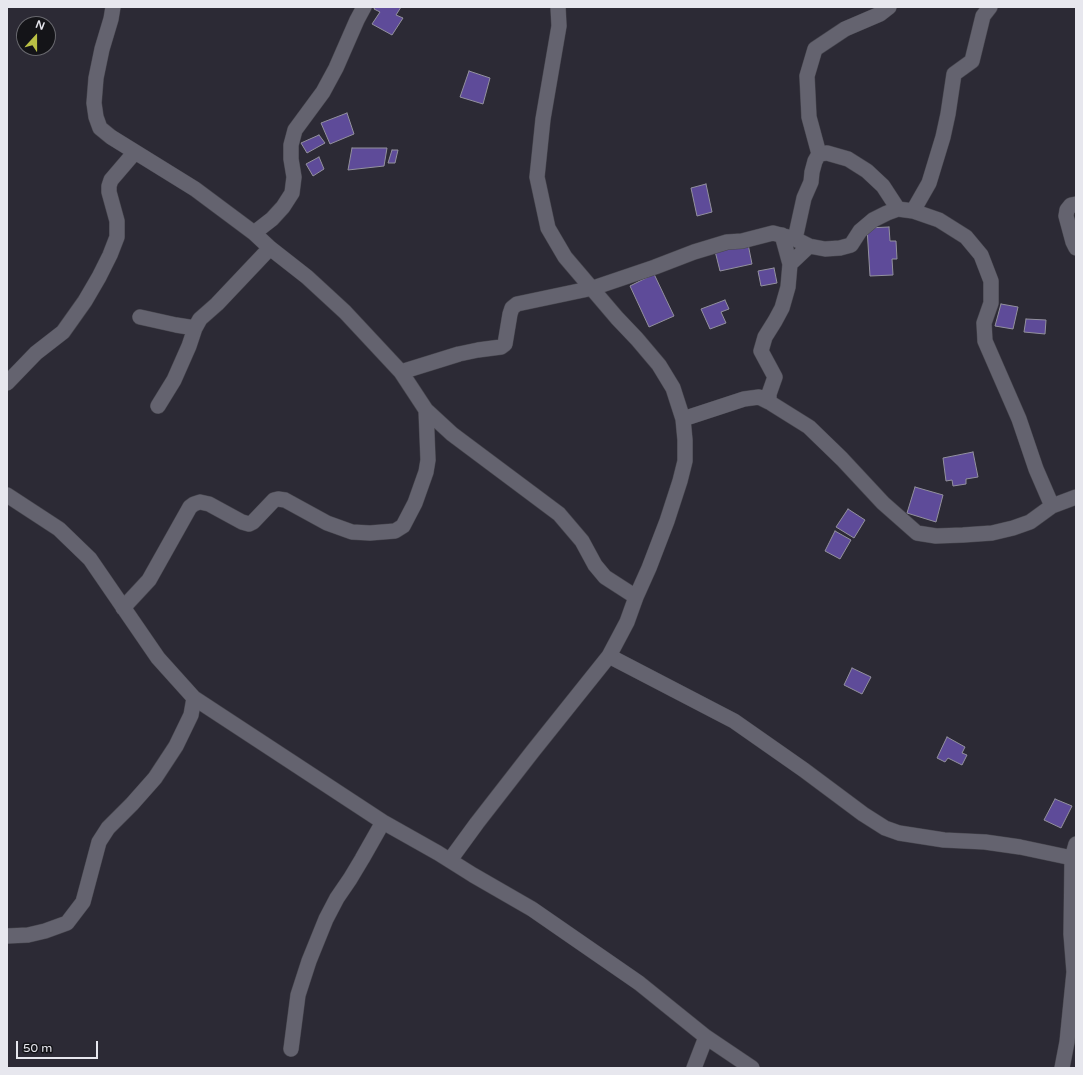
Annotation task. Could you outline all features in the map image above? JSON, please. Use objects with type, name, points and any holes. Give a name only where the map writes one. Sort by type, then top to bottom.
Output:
[{"type":"street","points":[[113,7],[96,78],[94,103],[96,117],[100,128],[195,189],[254,233],[306,277],[345,312],[401,372],[426,410],[452,434],[559,514],[582,540],[595,565],[605,577],[636,597]]},
{"type":"street","points":[[254,233],[276,215],[292,192],[294,178],[291,159],[291,145],[295,130],[323,92],[336,68],[364,7]]},
{"type":"street","points":[[450,860],[532,751],[609,656],[627,622],[664,528],[680,481],[685,461],[683,419],[673,388],[659,365],[565,257],[548,228],[537,176],[543,119],[559,26],[558,7]]},
{"type":"street","points":[[769,402],[769,394],[775,377],[761,351],[765,337],[782,308],[788,287],[790,264],[788,237],[810,182],[816,161],[820,154],[808,110],[807,76],[815,49],[845,29],[880,14],[889,7]]},
{"type":"street","points":[[913,211],[929,182],[943,137],[954,74],[972,61],[983,16],[990,7]]},
{"type":"street","points":[[7,383],[36,353],[63,332],[100,277],[116,237],[117,221],[109,192],[109,186],[111,180],[136,152]]},
{"type":"street","points":[[820,154],[827,153],[848,159],[867,171],[883,186],[898,209]]},
{"type":"street","points":[[1076,204],[1071,205],[1066,210],[1066,216],[1076,248]]},
{"type":"street","points":[[401,372],[459,354],[502,347],[505,344],[512,308],[517,304],[593,288],[656,267],[694,252],[728,242],[742,241],[773,233],[788,237],[809,246],[825,249],[840,248],[851,245],[860,231],[873,220],[898,209],[913,211],[938,220],[966,236],[981,255],[991,281],[991,303],[984,323],[985,341],[1019,419],[1036,469],[1052,506]]},
{"type":"street","points":[[790,264],[809,246]]},
{"type":"street","points":[[158,406],[174,380],[200,318],[217,304],[270,248]]},
{"type":"street","points":[[140,318],[195,328]]},
{"type":"street","points":[[683,419],[744,399],[759,397],[809,427],[842,459],[883,503],[917,533],[936,536],[992,533],[1030,522],[1052,506],[1076,497]]},
{"type":"street","points":[[123,608],[149,580],[190,507],[200,502],[209,504],[242,522],[249,524],[253,522],[274,500],[278,499],[285,500],[328,523],[352,532],[370,533],[395,531],[403,526],[415,503],[426,472],[428,460],[426,410]]},
{"type":"street","points":[[7,495],[59,528],[90,559],[158,658],[194,698],[383,822],[532,909],[639,983],[706,1037],[752,1068]]},
{"type":"street","points":[[609,656],[734,721],[863,814],[885,828],[899,833],[944,840],[985,842],[1075,854],[1071,934],[1074,972],[1067,1042],[1062,1068]]},
{"type":"street","points":[[7,936],[28,935],[67,924],[84,902],[99,842],[108,828],[132,804],[159,772],[176,746],[191,715],[194,698]]},
{"type":"street","points":[[290,1049],[298,995],[309,961],[326,919],[383,822]]},
{"type":"street","points":[[694,1068],[706,1037]]},
{"type":"building","points":[[375,7],[401,7],[396,15],[403,18],[392,35],[372,24],[380,12],[374,9]]},
{"type":"building","points":[[469,71],[490,78],[483,104],[460,97]]},
{"type":"building","points":[[347,113],[354,134],[330,144],[321,123]]},
{"type":"building","points":[[319,135],[325,143],[307,153],[301,143]]},
{"type":"building","points":[[352,148],[387,148],[384,166],[348,170]]},
{"type":"building","points":[[392,150],[398,150],[395,163],[388,163]]},
{"type":"building","points":[[319,157],[324,169],[313,176],[306,164]]},
{"type":"building","points":[[706,184],[712,212],[697,216],[691,188]]},
{"type":"building","points":[[889,227],[890,241],[896,241],[897,259],[892,259],[893,275],[870,276],[867,228]]},
{"type":"building","points":[[748,244],[752,264],[720,271],[715,251]]},
{"type":"building","points":[[774,268],[777,283],[761,286],[758,271]]},
{"type":"building","points":[[654,274],[674,316],[649,327],[630,286]]},
{"type":"building","points":[[725,300],[729,309],[721,312],[726,323],[710,329],[701,309]]},
{"type":"building","points":[[1001,304],[1018,307],[1013,329],[995,326]]},
{"type":"building","points":[[1026,319],[1046,320],[1045,334],[1024,332]]},
{"type":"building","points":[[973,452],[978,477],[966,479],[966,484],[953,486],[952,480],[946,481],[943,458]]},
{"type":"building","points":[[915,487],[943,495],[936,522],[907,513]]},
{"type":"building","points":[[848,509],[865,520],[854,538],[836,527]]},
{"type":"building","points":[[835,531],[851,540],[840,559],[825,551]]},
{"type":"building","points":[[852,668],[871,677],[862,694],[844,685]]},
{"type":"building","points":[[947,737],[965,747],[962,753],[967,755],[962,765],[948,758],[945,762],[937,758]]},
{"type":"building","points":[[1055,799],[1072,806],[1061,828],[1044,820]]}]
